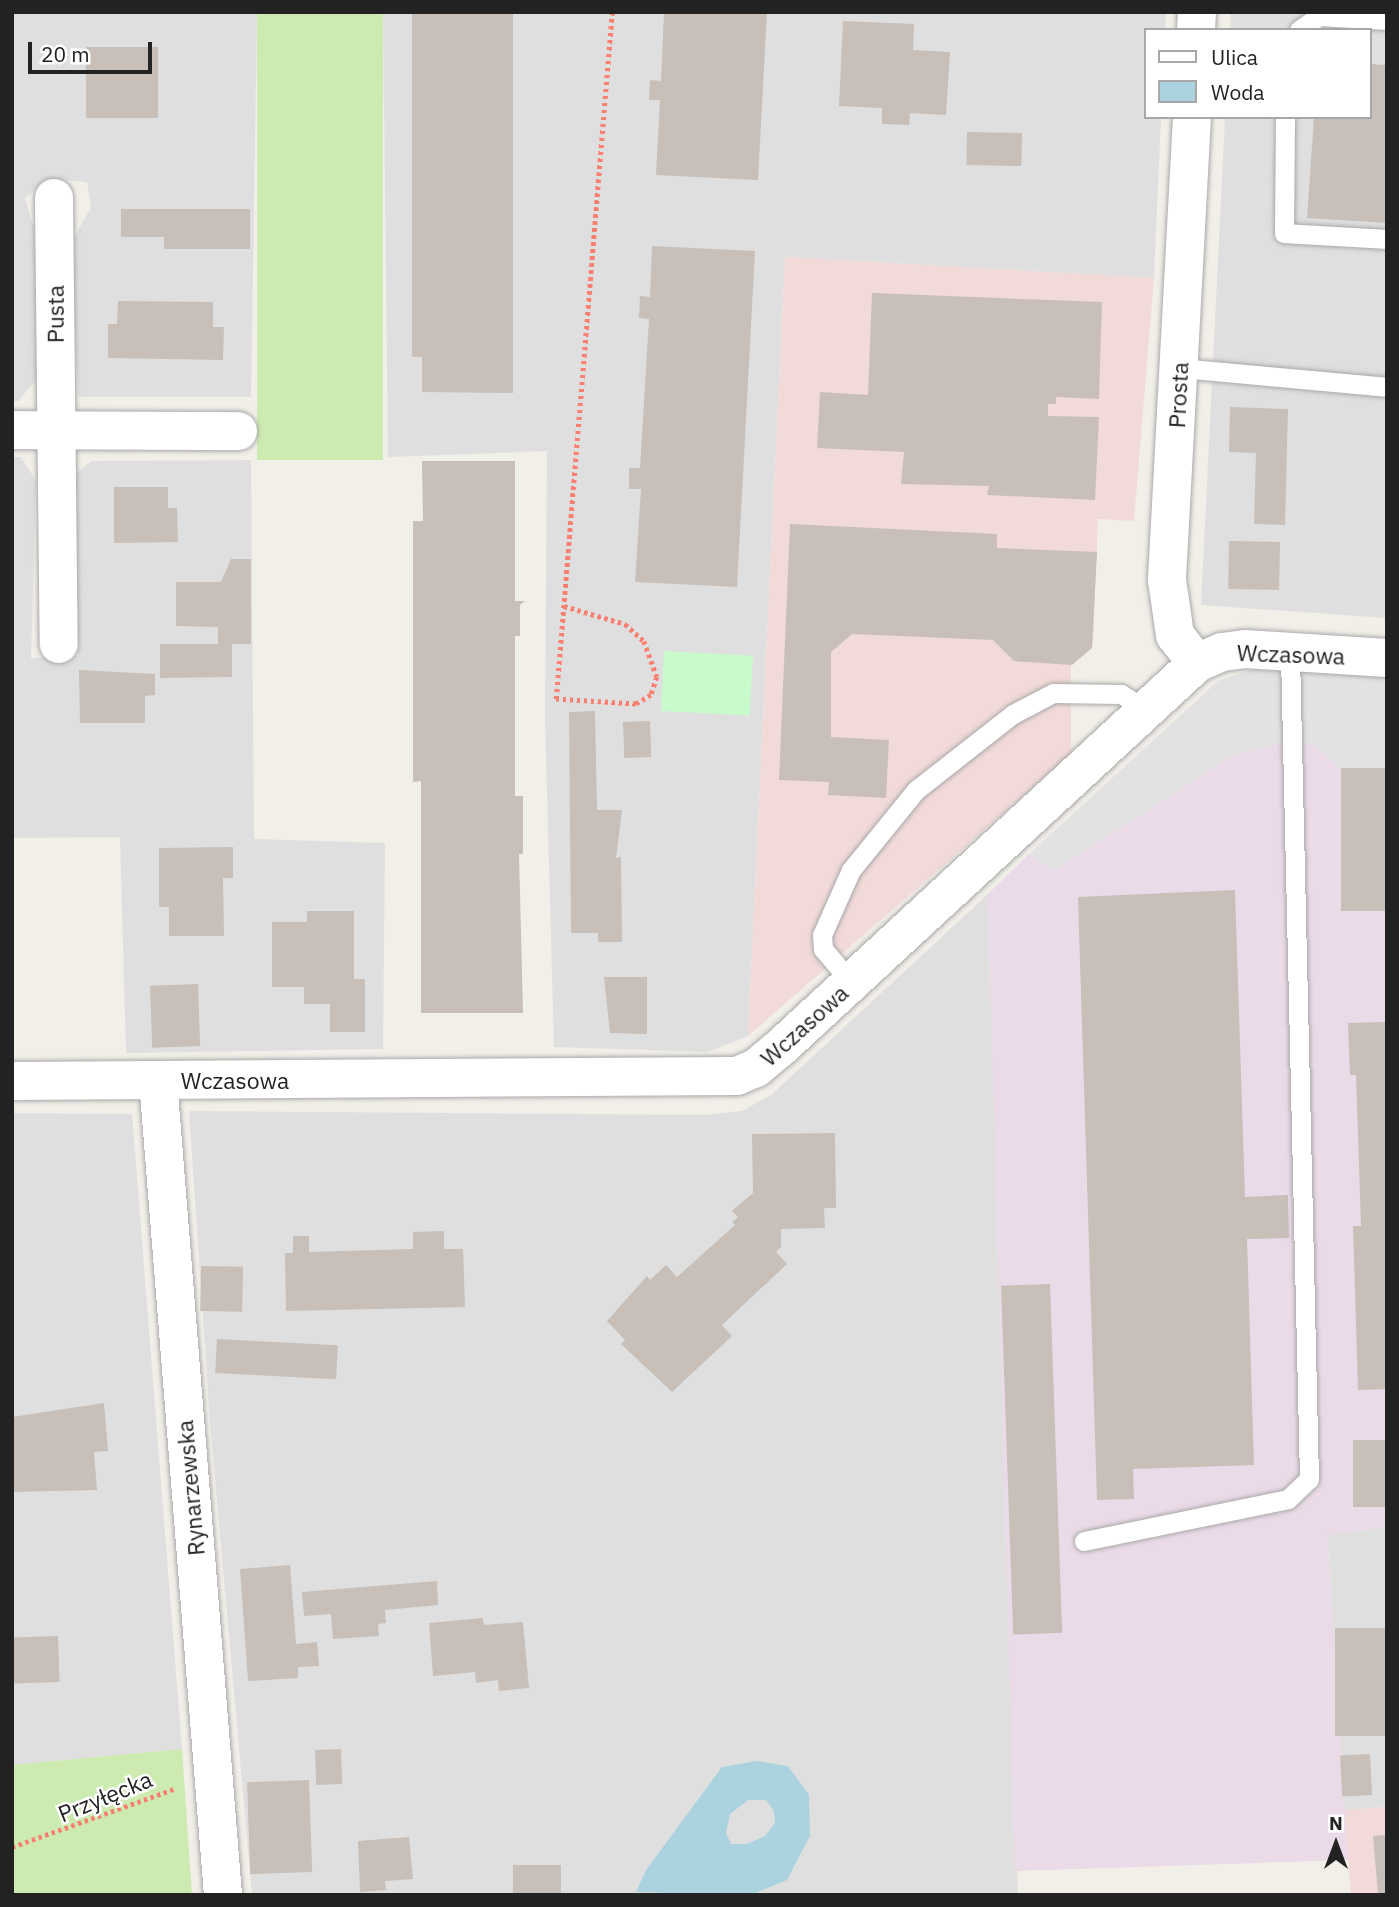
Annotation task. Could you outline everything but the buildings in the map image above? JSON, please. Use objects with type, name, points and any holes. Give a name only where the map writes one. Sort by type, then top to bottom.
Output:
[{"type":"street","name":"Prosta","points":[[1192,119],[1168,602],[1174,635],[1197,663]]},
{"type":"street","name":"Pusta","points":[[54,198],[59,645]]},
{"type":"street","points":[[12,430],[238,431]]},
{"type":"street","name":"Wczasowa","points":[[12,1081],[737,1076],[756,1068],[779,1049],[1197,663],[1222,652],[1245,649],[1387,658]]},
{"type":"street","name":"Rynarzewska","points":[[158,1080],[223,1895]]},
{"type":"lane","points":[[1302,28],[1319,16],[1387,20]]},
{"type":"lane","points":[[1286,119],[1284,233],[1387,239]]},
{"type":"lane","points":[[1180,368],[1387,387]]},
{"type":"lane","points":[[1084,1541],[1288,1499],[1309,1479],[1290,652]]},
{"type":"lane","points":[[852,982],[822,949],[822,935],[852,870],[916,790],[1013,714],[1054,693],[1121,694],[1147,710]]},
{"type":"path","points":[[564,606],[625,624],[645,641],[657,677],[651,695],[636,704],[556,699],[612,12]]},
{"type":"path","name":"Przyłęcka","points":[[12,1847],[64,1832],[165,1790],[213,1785]]},
{"type":"shaded area","points":[[12,12],[257,12],[251,397],[79,397],[70,244],[91,208],[87,182],[48,179],[25,198],[32,223],[43,237],[37,379],[18,401],[12,401]]},
{"type":"shaded area","points":[[383,12],[1166,12],[1165,28],[1144,28],[1144,119],[1161,119],[1154,278],[785,257],[748,1036],[708,1052],[554,1047],[545,719],[547,451],[388,457]]},
{"type":"shaded area","points":[[1231,12],[1387,12],[1387,618],[1201,605],[1225,119],[1371,119],[1371,28],[1230,28]]},
{"type":"shaded area","points":[[785,257],[1154,278],[1134,521],[1098,519],[1093,644],[1071,664],[1071,754],[748,1036]]},
{"type":"shaded area","points":[[12,457],[21,457],[36,481],[31,658],[78,656],[68,479],[92,461],[251,460],[254,839],[385,843],[383,1049],[126,1053],[120,837],[12,838]]},
{"type":"shaded area","points":[[1250,670],[1387,677],[1387,768],[1341,769],[1314,744],[1277,744],[1234,755],[1053,871],[1030,853],[1218,681]]},
{"type":"shaded area","points":[[1277,744],[1314,744],[1341,769],[1387,768],[1387,1527],[1327,1535],[1348,1860],[1015,1871],[988,894],[1030,853],[1053,871],[1234,755]]},
{"type":"shaded area","points":[[988,894],[1018,1895],[252,1895],[210,1422],[189,1111],[705,1115],[742,1111],[771,1095]]},
{"type":"shaded area","points":[[12,1113],[132,1114],[182,1749],[12,1765]]},
{"type":"shaded area","points":[[1387,1527],[1387,1807],[1344,1810],[1327,1534]]},
{"type":"shaded area","points":[[1387,1807],[1387,1895],[1351,1895],[1344,1810]]},
{"type":"green space","points":[[257,12],[383,12],[383,460],[257,460]]},
{"type":"green space","points":[[664,651],[753,656],[750,716],[661,711]]},
{"type":"green space","points":[[182,1749],[192,1895],[12,1895],[12,1765]]},
{"type":"water","points":[[756,1761],[788,1766],[809,1795],[810,1836],[787,1880],[751,1895],[636,1892],[646,1870],[722,1767]],"holes":[[[748,1800],[766,1800],[774,1811],[775,1823],[765,1836],[747,1844],[731,1844],[726,1833],[730,1814]]]}]
